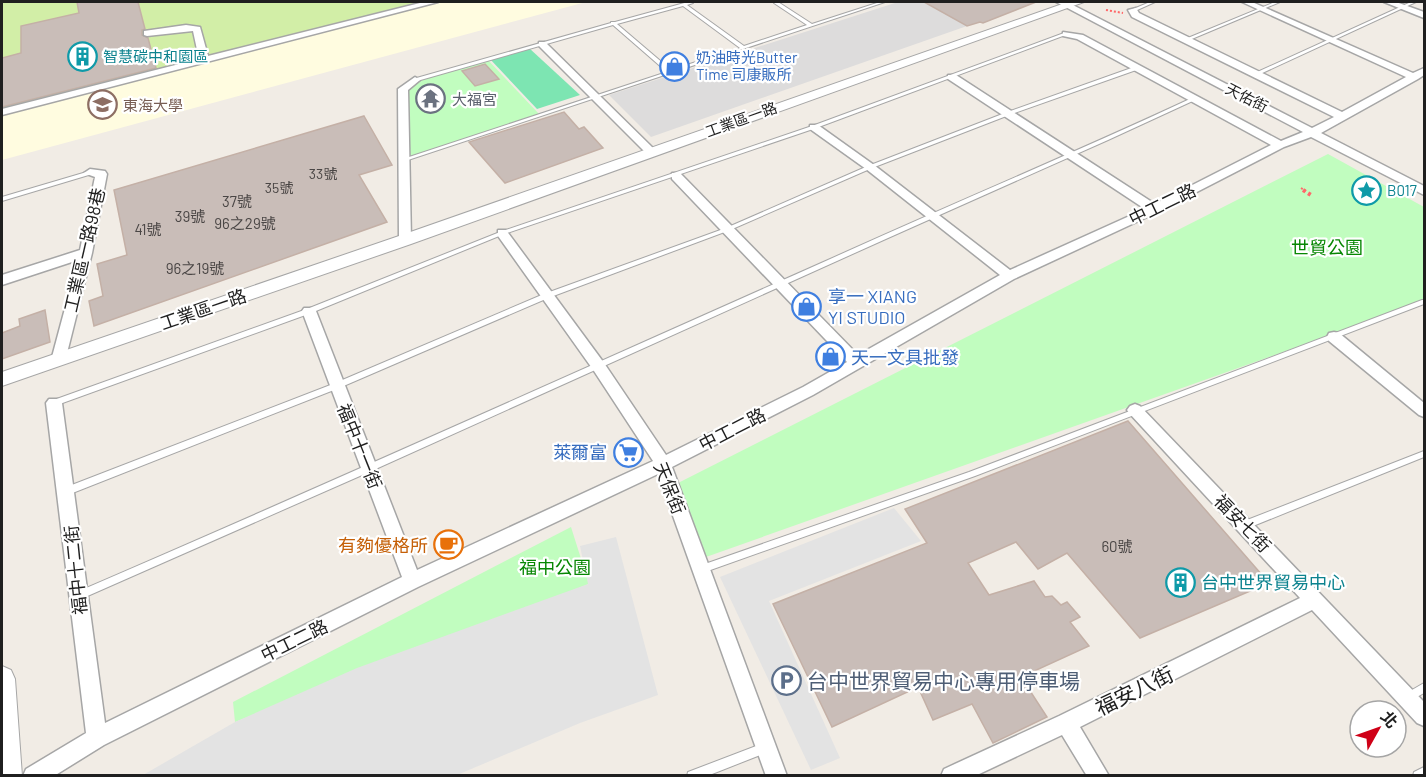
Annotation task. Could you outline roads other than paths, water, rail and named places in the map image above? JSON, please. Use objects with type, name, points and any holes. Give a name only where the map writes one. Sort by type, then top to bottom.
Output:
[{"type":"street","points":[[2,112],[433,2]]},
{"type":"street","points":[[1246,2],[1331,40],[1419,74]]},
{"type":"street","points":[[1389,2],[1425,15]]},
{"type":"street","name":"天佑街","points":[[1070,3],[1425,191]]},
{"type":"street","name":"工業區一路","points":[[2,379],[59,357],[405,240],[1070,3]]},
{"type":"street","points":[[1134,12],[1185,40],[1341,116]]},
{"type":"street","points":[[147,33],[186,27],[195,29],[199,32],[204,60]]},
{"type":"street","points":[[1066,34],[1080,37],[1280,145]]},
{"type":"street","points":[[542,44],[650,152]]},
{"type":"street","name":"中工二路","points":[[33,776],[97,738],[412,581],[663,464],[808,391],[855,361],[1009,276],[1154,208],[1280,145],[1314,132],[1419,74]]},
{"type":"street","points":[[952,77],[1154,208]]},
{"type":"street","points":[[405,240],[406,159],[403,89],[416,80]]},
{"type":"street","points":[[814,127],[870,167],[1009,276]]},
{"type":"street","name":"工業區一路98巷","points":[[59,357],[86,253],[102,174],[90,173]]},
{"type":"street","points":[[676,176],[855,361]]},
{"type":"street","name":"天保街","points":[[502,233],[599,368],[663,464],[764,748],[777,776]]},
{"type":"street","points":[[2,280],[86,253]]},
{"type":"street","name":"福中十一街","points":[[309,311],[412,581]]},
{"type":"street","points":[[1334,337],[1425,411]]},
{"type":"street","name":"福中十二街","points":[[54,402],[67,491],[77,596],[97,738]]},
{"type":"street","name":"福安七街","points":[[1135,410],[1425,716]]},
{"type":"street","name":"福安八街","points":[[951,776],[1066,723],[1316,599]]},
{"type":"street","points":[[2,679],[8,776]]},
{"type":"street","points":[[1066,723],[1099,776]]},
{"type":"lane","points":[[416,80],[691,2]]},
{"type":"lane","points":[[776,2],[810,25]]},
{"type":"lane","points":[[406,159],[872,3],[883,2]]},
{"type":"lane","points":[[1134,12],[1153,2]]},
{"type":"lane","points":[[1185,40],[1278,2]]},
{"type":"lane","points":[[1256,74],[1414,2]]},
{"type":"lane","points":[[683,4],[742,47]]},
{"type":"lane","points":[[613,23],[669,71]]},
{"type":"lane","points":[[54,402],[309,311],[502,233],[676,176],[1066,34]]},
{"type":"lane","points":[[67,491],[336,386],[546,296],[728,229],[870,167],[1006,114],[1137,68]]},
{"type":"lane","points":[[77,596],[371,470],[932,216],[1074,156],[1194,99]]},
{"type":"lane","name":"工業區一路98巷","points":[[2,199],[90,173]]},
{"type":"lane","points":[[701,570],[972,474],[1135,410],[1425,302]]},
{"type":"lane","points":[[1245,525],[1425,454]]},
{"type":"lane","points":[[1408,697],[1425,688]]},
{"type":"lane","points":[[692,776],[764,748]]},
{"type":"lane","points":[[1418,776],[1425,772]]},
{"type":"place","name":"智慧碳中和園區","points":[[82,56]]},
{"type":"place","name":"奶油時光Butter Time 司康販所","points":[[675,66]]},
{"type":"place","name":"大福宮","points":[[431,99]]},
{"type":"place","name":"東海大學","points":[[102,105]]},
{"type":"place","name":"B017","points":[[1366,190]]},
{"type":"place","name":"享一 XIANG YI STUDIO","points":[[807,306]]},
{"type":"place","name":"天一文具批發","points":[[830,357]]},
{"type":"place","name":"萊爾富","points":[[628,452]]},
{"type":"place","name":"有夠優格所","points":[[449,545]]},
{"type":"place","name":"台中世界貿易中心","points":[[1180,582]]},
{"type":"place","name":"台中世界貿易中心專用停車場","points":[[786,680]]},
{"type":"park label","name":"世貿公園","points":[[1327,247]]},
{"type":"park label","name":"福中公園","points":[[555,567]]}]
